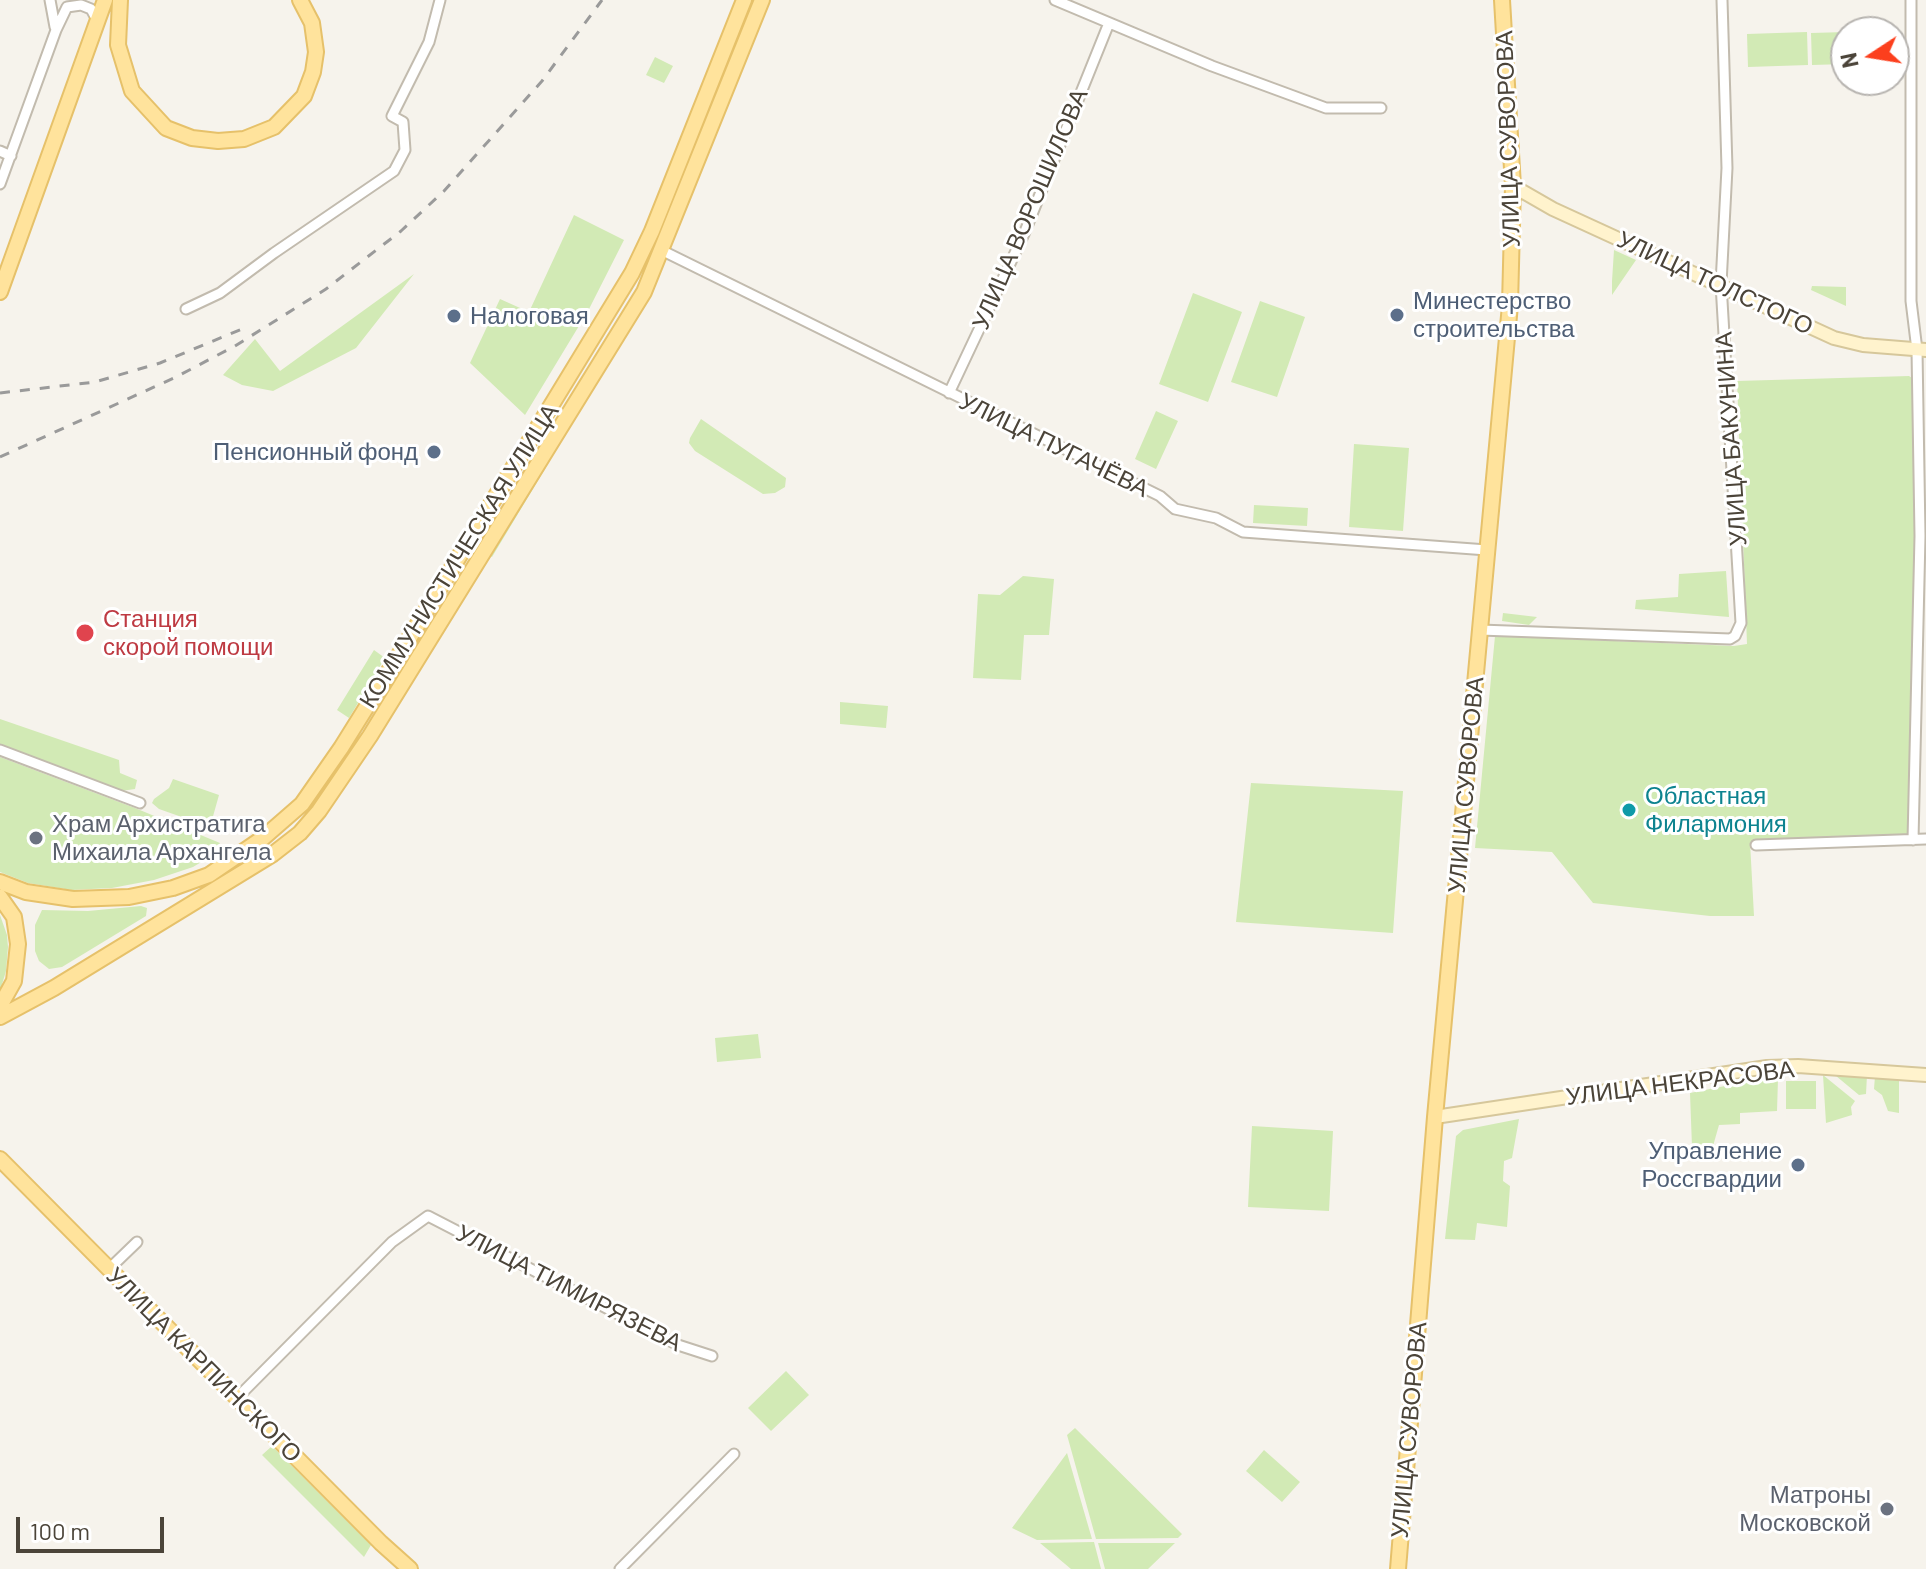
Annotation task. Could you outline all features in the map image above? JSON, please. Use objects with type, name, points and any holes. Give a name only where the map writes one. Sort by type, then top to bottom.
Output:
[{"type":"main road","points":[[0,292],[105,0]]},
{"type":"main road","points":[[120,0],[118,45],[132,91],[166,128],[192,138],[218,141],[244,139],[274,127],[304,96],[316,52],[312,23],[300,0]]},
{"type":"main road","name":"КОММУНИСТИЧЕСКАЯ УЛИЦА","points":[[0,882],[26,892],[73,899],[129,897],[173,888],[209,875],[263,838],[302,804],[341,748],[616,301],[647,242],[744,0]]},
{"type":"main road","name":"КОММУНИСТИЧЕСКАЯ УЛИЦА","points":[[0,1017],[54,988],[259,863],[300,833],[338,786],[624,329],[644,292],[762,0]]},
{"type":"main road","name":"УЛИЦА СУВОРОВА","points":[[1398,1569],[1435,1117],[1510,305],[1513,186],[1502,0]]},
{"type":"main road","name":"УЛИЦА ТОЛСТОГО","points":[[1513,186],[1553,209],[1834,338],[1863,345],[1922,350]]},
{"type":"main road","name":"УЛИЦА ПУГАЧЁВА","points":[[647,242],[661,250]]},
{"type":"main road","points":[[0,897],[14,917],[18,944],[14,981],[0,1006]]},
{"type":"main road","name":"УЛИЦА НЕКРАСОВА","points":[[1435,1117],[1767,1067],[1798,1066],[1926,1075]]},
{"type":"main road","name":"УЛИЦА КАРПИНСКОГО","points":[[0,1159],[410,1569]]},
{"type":"street","points":[[50,0],[56,30]]},
{"type":"street","points":[[186,309],[220,293],[394,171],[405,150],[403,122],[392,116],[429,42],[440,0]]},
{"type":"street","points":[[1055,0],[1212,66],[1326,108],[1381,108]]},
{"type":"street","name":"УЛИЦА БАКУНИНА","points":[[1480,630],[1730,639],[1735,636],[1741,623],[1721,284],[1727,168],[1722,0]]},
{"type":"street","points":[[1911,0],[1911,301],[1922,350],[1913,840]]},
{"type":"street","points":[[0,184],[67,7],[81,5],[91,9],[97,20]]},
{"type":"street","name":"УЛИЦА ВОРОШИЛОВА","points":[[949,393],[1024,234],[1109,23]]},
{"type":"street","points":[[0,151],[11,156]]},
{"type":"street","name":"УЛИЦА ПУГАЧЁВА","points":[[661,250],[1160,496],[1175,509],[1216,518],[1243,532],[1487,550]]},
{"type":"street","points":[[0,750],[140,803]]},
{"type":"street","points":[[1756,845],[1926,839]]},
{"type":"street","name":"УЛИЦА ТИМИРЯЗЕВА","points":[[237,1398],[392,1242],[428,1216],[678,1345],[712,1356]]},
{"type":"street","points":[[109,1269],[137,1242]]},
{"type":"street","points":[[620,1569],[734,1454]]},
{"type":"green space","points":[[1807,32],[1808,65],[1748,67],[1747,34]]},
{"type":"green space","points":[[1830,32],[1830,64],[1812,65],[1811,33]]},
{"type":"green space","points":[[655,57],[673,66],[664,83],[646,75]]},
{"type":"green space","points":[[574,215],[624,240],[588,311],[525,415],[470,363],[500,299],[529,312]]},
{"type":"green space","points":[[1614,250],[1636,260],[1612,295],[1612,281]]},
{"type":"green space","points":[[414,274],[356,348],[273,391],[242,385],[223,375],[255,339],[280,371]]},
{"type":"green space","points":[[1812,286],[1846,287],[1846,306],[1811,290]]},
{"type":"green space","points":[[1193,293],[1242,312],[1208,402],[1159,384]]},
{"type":"green space","points":[[1260,301],[1305,317],[1277,397],[1231,382]]},
{"type":"green space","points":[[1909,376],[1915,380],[1918,536],[1910,834],[1750,842],[1754,916],[1710,916],[1593,903],[1552,852],[1475,848],[1495,636],[1734,646],[1747,644],[1737,381]]},
{"type":"green space","points":[[1156,411],[1178,421],[1156,469],[1135,459]]},
{"type":"green space","points":[[701,419],[786,478],[785,487],[775,493],[763,494],[695,451],[689,443]]},
{"type":"green space","points":[[1354,444],[1409,448],[1403,531],[1349,527]]},
{"type":"green space","points":[[539,459],[548,464],[492,557],[480,551]]},
{"type":"green space","points":[[1254,505],[1308,508],[1307,526],[1253,523]]},
{"type":"green space","points":[[1726,571],[1729,617],[1635,609],[1636,600],[1678,597],[1679,574]]},
{"type":"green space","points":[[1023,576],[1054,579],[1049,635],[1024,635],[1021,680],[973,678],[978,594],[1000,595]]},
{"type":"green space","points":[[1503,613],[1537,617],[1529,625],[1502,621]]},
{"type":"green space","points":[[374,650],[385,658],[349,718],[337,710]]},
{"type":"green space","points":[[840,702],[888,706],[886,728],[840,724]]},
{"type":"green space","points":[[0,719],[119,760],[120,773],[137,780],[135,789],[121,791],[0,745]]},
{"type":"green space","points":[[0,757],[220,843],[213,855],[193,867],[154,880],[112,888],[71,890],[28,883],[0,872]]},
{"type":"green space","points":[[173,779],[219,795],[210,827],[159,809],[152,803],[169,788]]},
{"type":"green space","points":[[1251,783],[1403,791],[1393,933],[1236,922]]},
{"type":"green space","points":[[147,908],[146,916],[62,967],[49,969],[39,961],[35,951],[35,925],[42,910],[88,911]]},
{"type":"green space","points":[[0,915],[8,947],[0,991]]},
{"type":"green space","points":[[758,1034],[761,1058],[717,1062],[715,1038]]},
{"type":"green space","points":[[1830,1071],[1867,1075],[1866,1094],[1859,1095]]},
{"type":"green space","points":[[1823,1075],[1855,1101],[1851,1107],[1852,1115],[1826,1123]]},
{"type":"green space","points":[[1875,1076],[1899,1078],[1899,1113],[1888,1111],[1882,1095],[1874,1089]]},
{"type":"green space","points":[[1778,1079],[1777,1111],[1740,1113],[1740,1124],[1719,1125],[1713,1146],[1692,1147],[1690,1093],[1755,1080]]},
{"type":"green space","points":[[1786,1081],[1816,1081],[1816,1109],[1786,1109]]},
{"type":"green space","points":[[1519,1119],[1512,1158],[1504,1161],[1503,1181],[1510,1186],[1507,1227],[1477,1223],[1475,1240],[1445,1239],[1456,1136],[1463,1130]]},
{"type":"green space","points":[[1252,1126],[1333,1131],[1329,1211],[1248,1207]]},
{"type":"green space","points":[[786,1371],[809,1395],[771,1431],[748,1408]]},
{"type":"green space","points":[[1075,1428],[1182,1534],[1178,1538],[1096,1539],[1067,1435]]},
{"type":"green space","points":[[272,1446],[371,1545],[364,1557],[262,1455]]},
{"type":"green space","points":[[1264,1450],[1300,1482],[1282,1502],[1246,1471]]},
{"type":"green space","points":[[1067,1453],[1092,1539],[1037,1540],[1012,1528]]},
{"type":"green space","points":[[1094,1542],[1101,1569],[1071,1569],[1040,1543]]},
{"type":"green space","points":[[1098,1543],[1175,1543],[1148,1569],[1105,1569]]},
{"type":"railway","points":[[0,457],[174,378],[235,346],[326,289],[401,231],[444,191],[542,81],[602,0]]},
{"type":"railway","points":[[0,393],[95,382],[160,363],[242,329]]},
{"type":"place","name":"Минестерство строительства","points":[[1397,315]]},
{"type":"place","name":"Налоговая","points":[[454,316]]},
{"type":"place","name":"Пенсионный фонд","points":[[434,452]]},
{"type":"place","name":"Станция скорой помощи","points":[[85,633]]},
{"type":"place","name":"Областная Филармония","points":[[1629,810]]},
{"type":"place","name":"Храм Архистратига Михаила Архангела","points":[[36,838]]},
{"type":"place","name":"Управление Россгвардии","points":[[1798,1165]]},
{"type":"place","name":"Матроны Московской","points":[[1887,1509]]}]
